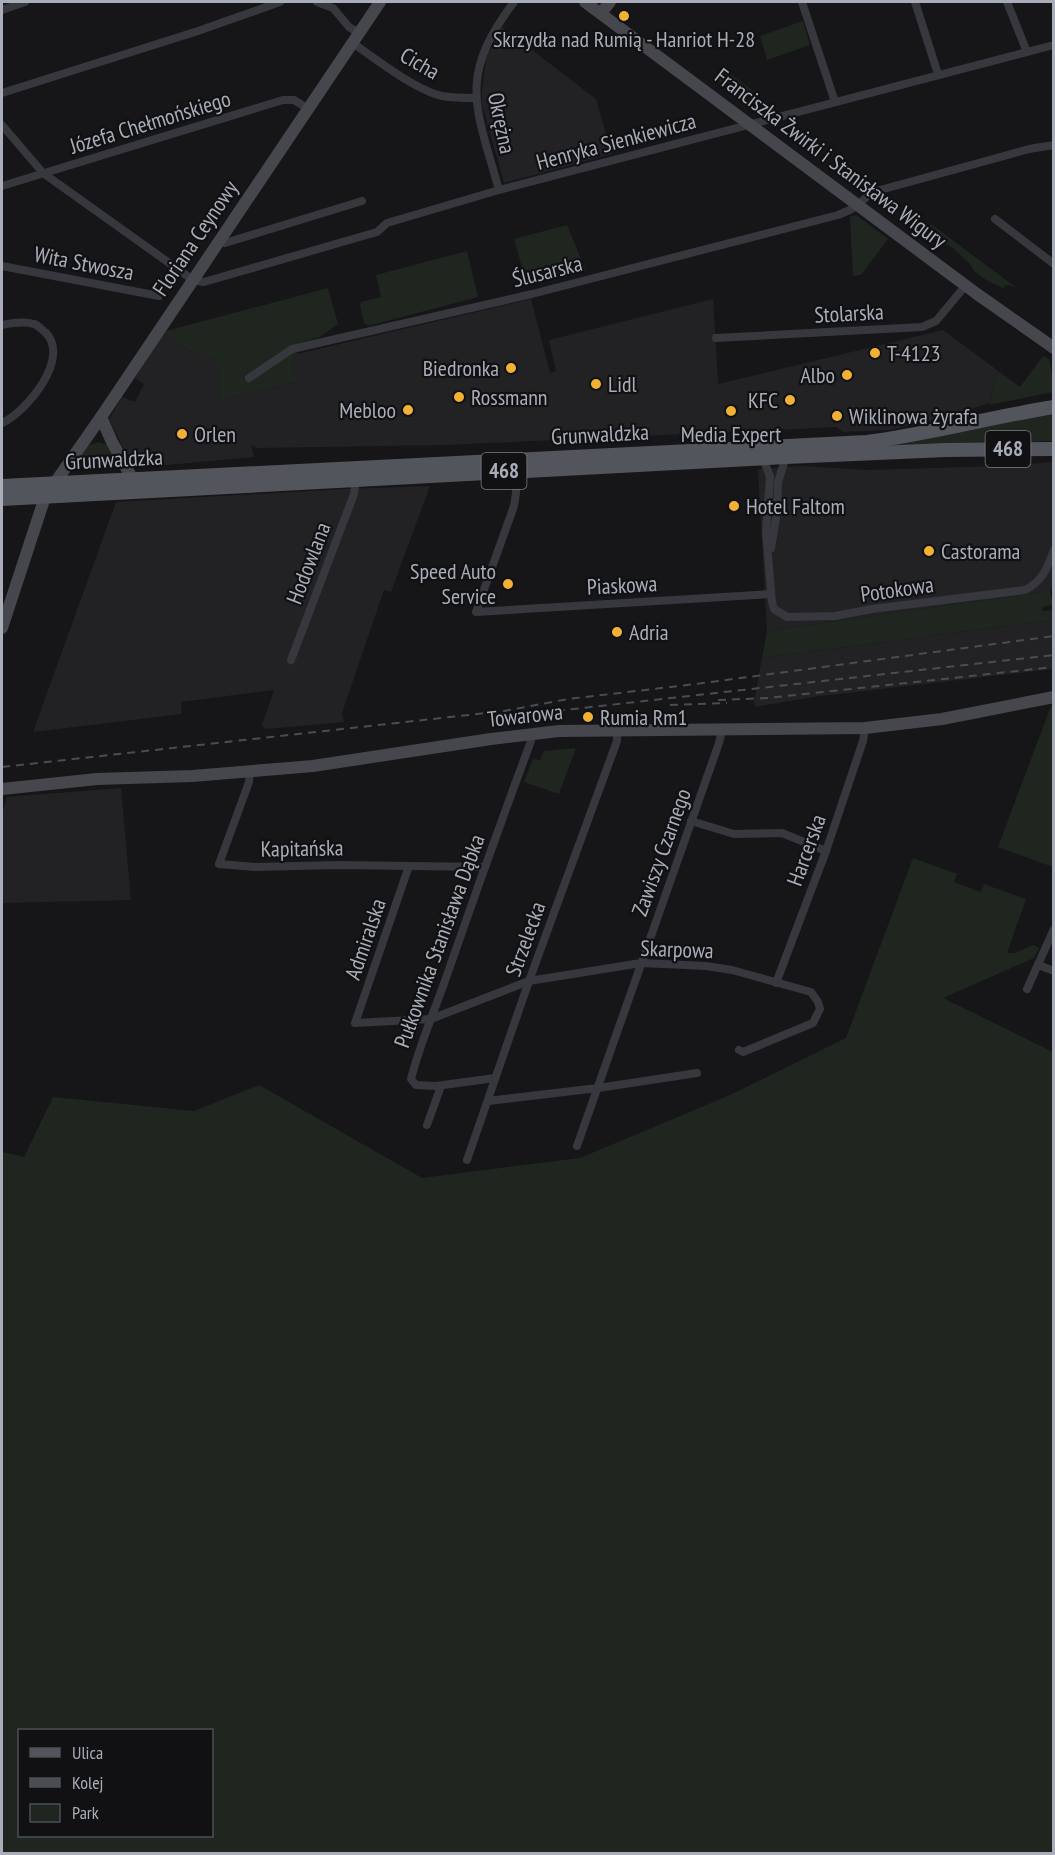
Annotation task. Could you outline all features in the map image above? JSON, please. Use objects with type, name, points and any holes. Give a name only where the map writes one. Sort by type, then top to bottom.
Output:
[{"type":"main road","name":"Grunwaldzka","points":[[2,486],[867,442],[898,438],[988,418],[1053,407]]},
{"type":"main road","name":"Grunwaldzka","points":[[2,499],[764,458],[946,450],[1053,449]]},
{"type":"street","points":[[2,10],[25,2]]},
{"type":"street","points":[[2,93],[198,31],[280,2]]},
{"type":"street","name":"Cicha","points":[[317,2],[333,8],[356,38],[419,86],[433,93],[476,98]]},
{"type":"street","name":"Floriana Ceynowy","points":[[2,628],[45,497],[380,2]]},
{"type":"street","name":"Okrężna","points":[[499,190],[481,126],[476,98],[477,75],[484,47],[501,18],[514,2]]},
{"type":"street","name":"Franciszka Żwirki i Stanisława Wigury","points":[[585,2],[1053,347]]},
{"type":"street","points":[[601,13],[610,2]]},
{"type":"street","points":[[802,2],[835,102]]},
{"type":"street","points":[[915,2],[938,74]]},
{"type":"street","points":[[1007,2],[1027,52]]},
{"type":"street","name":"Henryka Sienkiewicza","points":[[193,280],[204,282],[377,232],[387,223],[499,190],[1053,45]]},
{"type":"street","name":"Józefa Chełmońskiego","points":[[2,186],[283,100],[294,100],[307,108]]},
{"type":"street","points":[[2,125],[43,173],[193,280]]},
{"type":"street","name":"Ślusarska","points":[[249,378],[292,349],[510,299],[838,215],[852,209],[873,192],[1029,149],[1053,145]]},
{"type":"street","points":[[219,241],[225,243],[362,201]]},
{"type":"street","points":[[995,219],[1053,264]]},
{"type":"street","points":[[1044,257],[1053,253]]},
{"type":"street","name":"Wita Stwosza","points":[[2,266],[159,296]]},
{"type":"street","name":"Stolarska","points":[[716,338],[922,327],[936,321],[966,285]]},
{"type":"street","points":[[2,325],[19,322],[36,324],[48,335],[54,348],[54,355],[47,374],[26,406],[14,417],[2,423]]},
{"type":"street","points":[[101,417],[132,478]]},
{"type":"street","points":[[86,438],[112,442]]},
{"type":"street","points":[[769,560],[777,513],[778,482],[786,457]]},
{"type":"street","points":[[764,458],[770,477],[766,531],[771,594]]},
{"type":"street","name":"Piaskowa","points":[[516,471],[514,506],[476,612],[771,594]]},
{"type":"street","name":"Hodowlana","points":[[291,660],[354,494],[356,479]]},
{"type":"street","name":"Potokowa","points":[[771,594],[774,609],[780,614],[796,617],[835,616],[872,609],[1025,590],[1044,576],[1053,550]]},
{"type":"street","name":"Towarowa","points":[[2,789],[97,779],[250,772],[356,760],[531,733],[559,731],[865,728],[942,719],[1053,696]]},
{"type":"street","name":"Harcerska","points":[[776,983],[826,850],[863,741],[865,728]]},
{"type":"street","name":"Strzelecka","points":[[467,1160],[529,981],[617,741],[617,730]]},
{"type":"street","name":"Zawiszy Czarnego","points":[[577,1146],[722,730]]},
{"type":"street","name":"Pułkownika Stanisława Dąbka","points":[[495,1078],[441,1086],[416,1085],[411,1079],[418,1047],[431,1019],[531,741],[531,733]]},
{"type":"street","name":"Kapitańska","points":[[250,772],[249,782],[219,864],[255,867],[338,865],[484,867]]},
{"type":"street","points":[[691,821],[734,834],[782,833],[826,850]]},
{"type":"street","name":"Admiralska","points":[[355,1023],[409,866]]},
{"type":"street","points":[[1027,989],[1053,929]]},
{"type":"street","points":[[1040,961],[1053,971]]},
{"type":"street","name":"Skarpowa","points":[[355,1023],[431,1019],[529,981],[641,963],[706,966],[732,970],[811,992],[820,1009],[813,1023],[743,1052],[739,1050]]},
{"type":"street","points":[[488,1101],[697,1073]]},
{"type":"street","points":[[427,1125],[441,1086]]},
{"type":"shaded area","points":[[502,27],[596,99],[612,154],[504,183],[482,105],[486,58]]},
{"type":"shaded area","points":[[531,299],[550,373],[556,371],[549,340],[713,299],[718,384],[943,330],[997,370],[989,403],[944,418],[889,430],[843,432],[836,427],[446,445],[256,448],[251,445],[254,457],[146,467],[132,466],[109,419],[122,397],[135,402],[144,384],[135,378],[164,333],[190,351],[218,360],[219,400],[297,382],[292,363],[297,354]]},
{"type":"shaded area","points":[[1053,462],[1054,577],[1050,591],[767,631],[758,469],[800,466],[867,470]]},
{"type":"shaded area","points":[[430,486],[391,592],[384,590],[342,713],[344,722],[265,729],[262,725],[274,690],[181,702],[182,714],[33,732],[116,502]]},
{"type":"shaded area","points":[[1053,620],[1053,669],[813,697],[755,707],[754,701],[762,658]]},
{"type":"shaded area","points":[[121,788],[131,900],[2,903],[2,813],[7,797]]},
{"type":"green space","points":[[803,21],[810,45],[767,60],[760,36]]},
{"type":"green space","points":[[725,70],[756,93],[753,97],[731,88],[732,82],[726,86],[718,80]]},
{"type":"green space","points":[[856,215],[888,239],[861,275],[853,276],[850,217]]},
{"type":"green space","points":[[931,224],[1017,287],[1006,285],[1003,288],[986,280],[974,271],[953,248],[928,235],[927,229]]},
{"type":"green space","points":[[567,225],[586,271],[527,285],[514,239]]},
{"type":"green space","points":[[467,251],[478,297],[368,326],[364,323],[361,302],[381,297],[376,275]]},
{"type":"green space","points":[[328,288],[338,324],[320,337],[296,344],[297,354],[292,363],[297,382],[219,400],[217,360],[190,351],[164,333],[166,331]]},
{"type":"green space","points":[[1043,356],[1049,359],[1053,392],[989,405],[997,370],[1020,387]]},
{"type":"green space","points":[[1053,413],[1053,441],[885,447],[885,445]]},
{"type":"green space","points":[[99,442],[110,446],[121,466],[72,468],[89,445]]},
{"type":"green space","points":[[1050,591],[1053,605],[1042,607],[1042,611],[1053,610],[1053,620],[762,658],[767,631]]},
{"type":"green space","points":[[1054,705],[1053,867],[998,847],[1051,706]]},
{"type":"green space","points":[[576,748],[559,794],[524,782],[533,759],[540,760],[544,751]]},
{"type":"green space","points":[[913,858],[957,874],[954,882],[981,892],[984,884],[1026,899],[1007,953],[1015,953],[1033,945],[1039,948],[1034,958],[943,998],[1053,1052],[1053,1853],[2,1853],[2,1152],[24,1157],[53,1097],[194,1111],[259,1085],[422,1178],[580,1158],[730,1095],[846,1038]]},
{"type":"railway","points":[[2,767],[504,711],[568,699],[1054,636]]},
{"type":"railway","points":[[529,714],[1054,655]]},
{"type":"railway","points":[[718,700],[768,698],[1054,667]]},
{"type":"railway","points":[[670,705],[727,703]]},
{"type":"place","name":"Skrzydła nad Rumią - Hanriot H-28","points":[[624,16]]},
{"type":"place","name":"T-4123","points":[[875,353]]},
{"type":"place","name":"Biedronka","points":[[511,368]]},
{"type":"place","name":"Albo","points":[[847,375]]},
{"type":"place","name":"Lidl","points":[[596,384]]},
{"type":"place","name":"Rossmann","points":[[459,397]]},
{"type":"place","name":"KFC","points":[[790,400]]},
{"type":"place","name":"Mebloo","points":[[408,410]]},
{"type":"place","name":"Media Expert","points":[[731,411]]},
{"type":"place","name":"Wiklinowa żyrafa","points":[[837,416]]},
{"type":"place","name":"Orlen","points":[[182,434]]},
{"type":"place","name":"Hotel Faltom","points":[[734,506]]},
{"type":"place","name":"Castorama","points":[[929,551]]},
{"type":"place","name":"Speed Auto Service","points":[[508,584]]},
{"type":"place","name":"Adria","points":[[617,632]]},
{"type":"place","name":"Rumia Rm1","points":[[588,717]]}]
